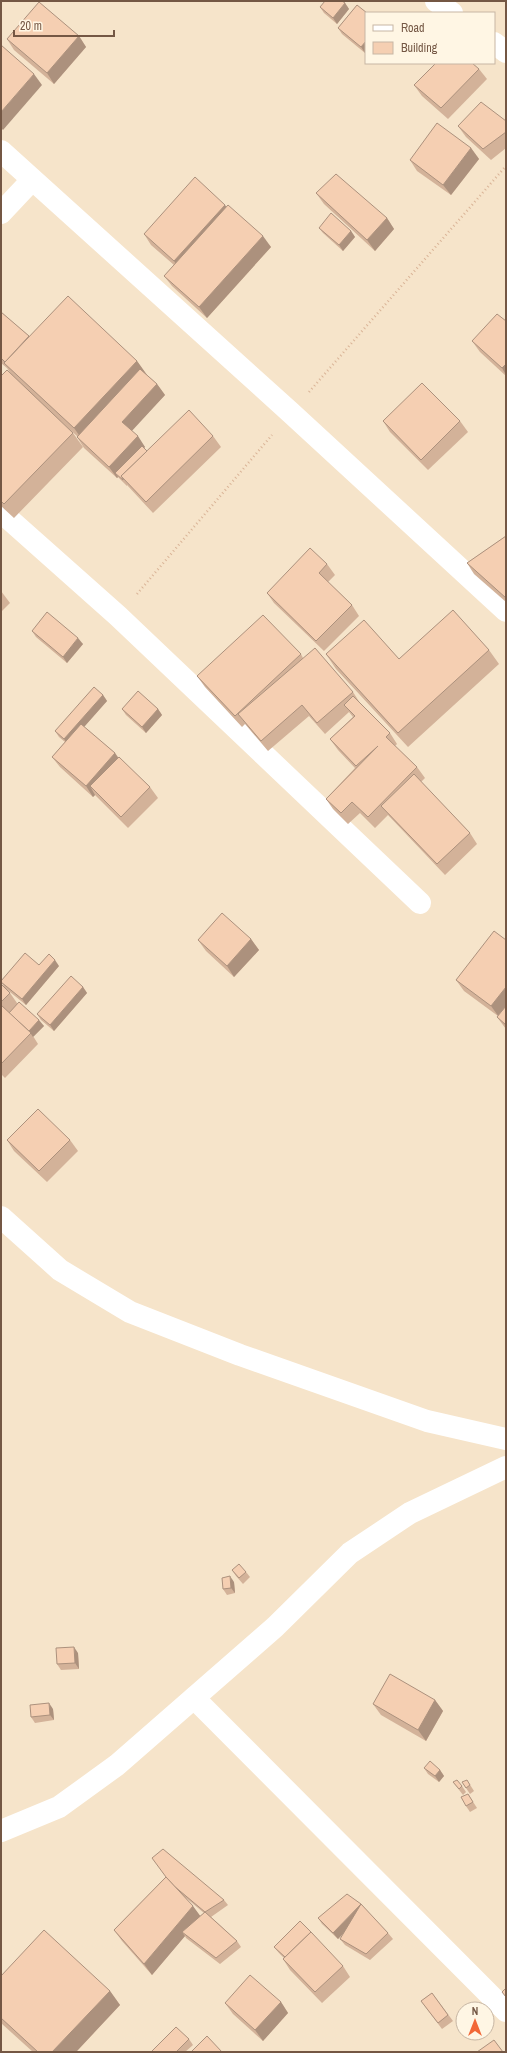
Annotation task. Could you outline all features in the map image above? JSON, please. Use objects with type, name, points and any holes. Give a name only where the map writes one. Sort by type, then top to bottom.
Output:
[{"type":"street","points":[[436,1],[451,12]]},
{"type":"street","points":[[495,44],[506,52]]},
{"type":"street","points":[[1,151],[290,412],[506,611]]},
{"type":"street","points":[[1,213],[32,180]]},
{"type":"street","points":[[1,512],[118,616],[420,903]]},
{"type":"street","points":[[1,1217],[60,1270],[130,1312],[240,1355],[427,1421],[506,1439]]},
{"type":"street","points":[[1,1831],[59,1807],[117,1765],[275,1627],[350,1553],[410,1513],[506,1467]]},
{"type":"street","points":[[194,1698],[506,2011]]},
{"type":"shaded area","points":[[1,1],[506,1],[506,2052],[1,2052]]},
{"type":"building","points":[[325,1],[342,1],[345,3],[333,18],[320,7]]},
{"type":"building","points":[[39,2],[79,36],[47,73],[7,39]]},
{"type":"building","points":[[357,5],[366,12],[365,42],[361,47],[338,28]]},
{"type":"building","points":[[1,45],[34,74],[1,112]]},
{"type":"building","points":[[435,64],[473,64],[479,69],[441,108],[414,85]]},
{"type":"building","points":[[481,102],[506,121],[506,132],[483,149],[458,126]]},
{"type":"building","points":[[437,123],[471,148],[443,185],[410,160]]},
{"type":"building","points":[[336,174],[387,218],[367,240],[316,193]]},
{"type":"building","points":[[195,177],[225,205],[174,261],[144,234]]},
{"type":"building","points":[[228,205],[263,236],[199,307],[164,276]]},
{"type":"building","points":[[331,213],[351,231],[339,245],[319,228]]},
{"type":"building","points":[[68,296],[137,361],[74,428],[4,363]]},
{"type":"building","points":[[1,312],[29,336],[5,362],[1,358]]},
{"type":"building","points":[[497,314],[506,321],[506,364],[502,368],[472,341]]},
{"type":"building","points":[[140,369],[157,384],[122,422],[138,436],[109,467],[77,437]]},
{"type":"building","points":[[7,370],[73,433],[4,504],[1,501],[1,376]]},
{"type":"building","points":[[422,383],[460,421],[421,460],[383,421]]},
{"type":"building","points":[[189,410],[213,436],[146,502],[121,476]]},
{"type":"building","points":[[142,446],[147,451],[121,476],[123,480],[115,473]]},
{"type":"building","points":[[506,536],[506,598],[467,563]]},
{"type":"building","points":[[310,548],[327,564],[319,573],[352,605],[316,641],[267,593]]},
{"type":"building","points":[[453,610],[489,650],[398,733],[326,654],[364,620],[399,659]]},
{"type":"building","points":[[47,612],[78,638],[63,657],[32,631]]},
{"type":"building","points":[[263,615],[301,654],[235,716],[197,676]]},
{"type":"building","points":[[315,648],[353,692],[317,723],[302,705],[261,741],[238,714]]},
{"type":"building","points":[[94,687],[103,695],[64,739],[55,731]]},
{"type":"building","points":[[138,691],[158,709],[142,727],[122,709]]},
{"type":"building","points":[[353,696],[390,733],[386,737],[417,767],[368,817],[352,802],[341,813],[326,799],[378,746],[356,766],[330,739],[355,716],[344,705]]},
{"type":"building","points":[[81,724],[115,753],[86,786],[52,757]]},
{"type":"building","points":[[119,757],[150,787],[121,817],[90,786]]},
{"type":"building","points":[[414,774],[470,833],[437,864],[381,806]]},
{"type":"building","points":[[222,913],[251,939],[227,966],[198,940]]},
{"type":"building","points":[[494,931],[506,940],[506,987],[491,1006],[456,980]]},
{"type":"building","points":[[25,953],[39,965],[49,954],[55,960],[22,999],[1,981]]},
{"type":"building","points":[[71,976],[83,987],[50,1025],[37,1014]]},
{"type":"building","points":[[1,984],[10,993],[1,1002]]},
{"type":"building","points":[[19,1002],[39,1020],[29,1031],[9,1013]]},
{"type":"building","points":[[1,1005],[31,1033],[1,1064]]},
{"type":"building","points":[[506,1006],[506,1025],[497,1017]]},
{"type":"building","points":[[38,1109],[70,1140],[39,1171],[7,1140]]},
{"type":"building","points":[[239,1564],[246,1572],[239,1578],[232,1570]]},
{"type":"building","points":[[230,1576],[231,1588],[223,1589],[222,1578]]},
{"type":"building","points":[[74,1647],[75,1663],[57,1664],[56,1648]]},
{"type":"building","points":[[390,1674],[435,1700],[418,1730],[373,1704]]},
{"type":"building","points":[[49,1703],[50,1715],[31,1717],[30,1705]]},
{"type":"building","points":[[430,1761],[440,1770],[435,1776],[424,1768]]},
{"type":"building","points":[[457,1780],[462,1786],[459,1789],[453,1782]]},
{"type":"building","points":[[467,1780],[470,1785],[466,1788],[462,1782]]},
{"type":"building","points":[[468,1794],[473,1802],[466,1806],[461,1797]]},
{"type":"building","points":[[163,1849],[224,1900],[205,1912],[174,1886],[152,1858]]},
{"type":"building","points":[[166,1877],[193,1906],[144,1964],[114,1930]]},
{"type":"building","points":[[347,1894],[361,1904],[333,1933],[318,1918]]},
{"type":"building","points":[[361,1904],[388,1933],[366,1954],[340,1939]]},
{"type":"building","points":[[205,1912],[237,1941],[216,1958],[182,1932]]},
{"type":"building","points":[[300,1921],[311,1932],[285,1957],[274,1947]]},
{"type":"building","points":[[44,1930],[110,1991],[52,2052],[38,2052],[1,2018],[1,1976]]},
{"type":"building","points":[[311,1932],[343,1966],[315,1992],[283,1959]]},
{"type":"building","points":[[250,1975],[281,2002],[255,2030],[225,2003]]},
{"type":"building","points":[[506,1988],[506,1997],[502,1992]]},
{"type":"building","points":[[432,1993],[448,2015],[438,2023],[421,2001]]},
{"type":"building","points":[[176,2027],[189,2039],[176,2052],[151,2052]]},
{"type":"building","points":[[207,2036],[222,2052],[191,2052]]},
{"type":"building","points":[[495,2041],[503,2052],[477,2052]]}]
